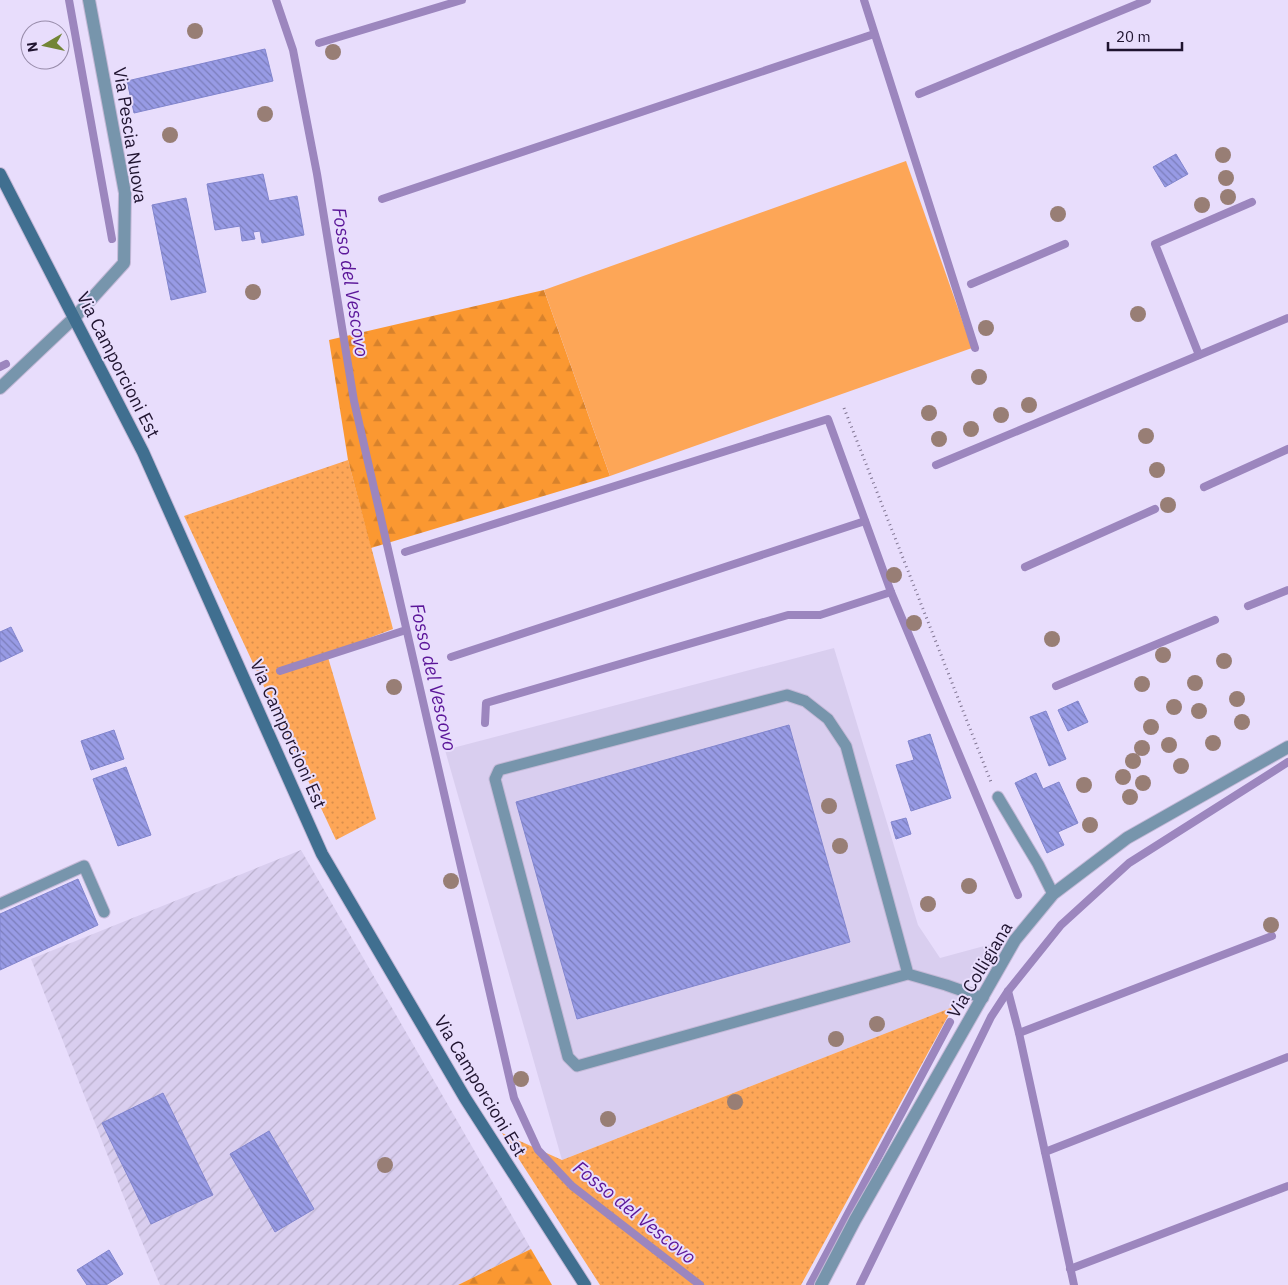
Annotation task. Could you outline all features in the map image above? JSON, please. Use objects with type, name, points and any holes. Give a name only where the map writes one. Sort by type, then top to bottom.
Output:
[{"type":"main road","name":"Via Camporcioni Est","points":[[0,174],[143,452],[322,854],[465,1098],[585,1285]]},
{"type":"street","name":"Via Pescia Nuova","points":[[0,388],[75,317],[124,263],[124,193],[89,0]]},
{"type":"street","name":"Via Colligiana","points":[[821,1285],[855,1220],[1015,940],[1053,894],[1127,838],[1288,747]]},
{"type":"lane","points":[[908,974],[846,746],[828,718],[805,701],[787,695],[499,770],[495,779],[568,1057],[577,1066],[908,974],[946,984],[983,998]]},
{"type":"lane","points":[[998,797],[1038,864],[1053,894]]},
{"type":"lane","points":[[0,904],[84,866],[104,912]]},
{"type":"path","points":[[844,408],[998,797]]},
{"type":"shaded area","points":[[906,161],[972,348],[610,476],[544,290]]},
{"type":"shaded area","points":[[348,460],[393,629],[327,654],[376,819],[336,840],[184,516]]},
{"type":"shaded area","points":[[834,648],[918,925],[940,958],[999,942],[953,1007],[562,1160],[445,750]]},
{"type":"shaded area","points":[[301,850],[531,1249],[458,1285],[160,1285],[31,959]]},
{"type":"shaded area","points":[[953,1007],[801,1285],[600,1285],[502,1133],[562,1160]]},
{"type":"green space","points":[[544,290],[610,476],[371,548],[348,460],[329,340]]},
{"type":"green space","points":[[531,1249],[552,1285],[458,1285]]},
{"type":"building","points":[[265,49],[273,81],[134,113],[127,81]]},
{"type":"building","points":[[1176,154],[1188,174],[1165,187],[1153,167]]},
{"type":"building","points":[[263,174],[269,201],[297,196],[304,235],[262,243],[260,231],[253,232],[255,239],[242,241],[240,226],[215,230],[207,184]]},
{"type":"building","points":[[186,198],[206,292],[171,300],[152,205]]},
{"type":"building","points":[[11,627],[23,651],[0,662],[0,632]]},
{"type":"building","points":[[1078,701],[1088,722],[1068,731],[1058,710]]},
{"type":"building","points":[[1046,711],[1066,759],[1049,766],[1030,717]]},
{"type":"building","points":[[789,725],[850,942],[577,1019],[516,802]]},
{"type":"building","points":[[114,730],[124,759],[91,770],[81,741]]},
{"type":"building","points":[[930,734],[951,798],[911,811],[896,765],[914,760],[908,741]]},
{"type":"building","points":[[126,767],[151,835],[118,846],[93,779]]},
{"type":"building","points":[[1036,773],[1043,789],[1059,782],[1078,823],[1058,832],[1064,845],[1047,853],[1015,783]]},
{"type":"building","points":[[906,818],[911,834],[896,839],[891,822]]},
{"type":"building","points":[[78,879],[98,925],[0,970],[0,914]]},
{"type":"building","points":[[163,1093],[213,1195],[151,1224],[102,1123]]},
{"type":"building","points":[[269,1131],[314,1209],[275,1232],[230,1154]]},
{"type":"building","points":[[109,1250],[123,1274],[106,1285],[87,1285],[77,1270]]},
{"type":"waterway","points":[[69,0],[112,239]]},
{"type":"waterway","name":"Fosso del Vescovo","points":[[276,0],[293,50],[317,174],[354,401],[514,1098],[538,1150],[572,1186],[700,1285]]},
{"type":"waterway","points":[[319,43],[462,0]]},
{"type":"waterway","points":[[864,0],[975,348]]},
{"type":"waterway","points":[[919,94],[1147,0]]},
{"type":"waterway","points":[[382,199],[874,34]]},
{"type":"waterway","points":[[1199,355],[1155,244],[1252,202]]},
{"type":"waterway","points":[[971,284],[1065,244]]},
{"type":"waterway","points":[[936,465],[1288,318]]},
{"type":"waterway","points":[[0,367],[6,364]]},
{"type":"waterway","points":[[405,552],[828,419],[891,592],[1018,895]]},
{"type":"waterway","points":[[1204,487],[1288,449]]},
{"type":"waterway","points":[[1025,567],[1155,509]]},
{"type":"waterway","points":[[451,657],[865,521]]},
{"type":"waterway","points":[[1248,606],[1288,590]]},
{"type":"waterway","points":[[485,723],[486,703],[788,615],[820,615],[891,592]]},
{"type":"waterway","points":[[1056,686],[1215,620]]},
{"type":"waterway","points":[[280,671],[406,630]]},
{"type":"waterway","points":[[860,1285],[991,1017],[1008,991],[1061,925],[1129,863],[1288,762]]},
{"type":"waterway","points":[[1019,1033],[1272,936]]},
{"type":"waterway","points":[[1008,991],[1019,1033],[1074,1285]]},
{"type":"waterway","points":[[810,1285],[950,1022]]},
{"type":"waterway","points":[[1045,1152],[1288,1057]]},
{"type":"waterway","points":[[1070,1269],[1288,1186]]}]
